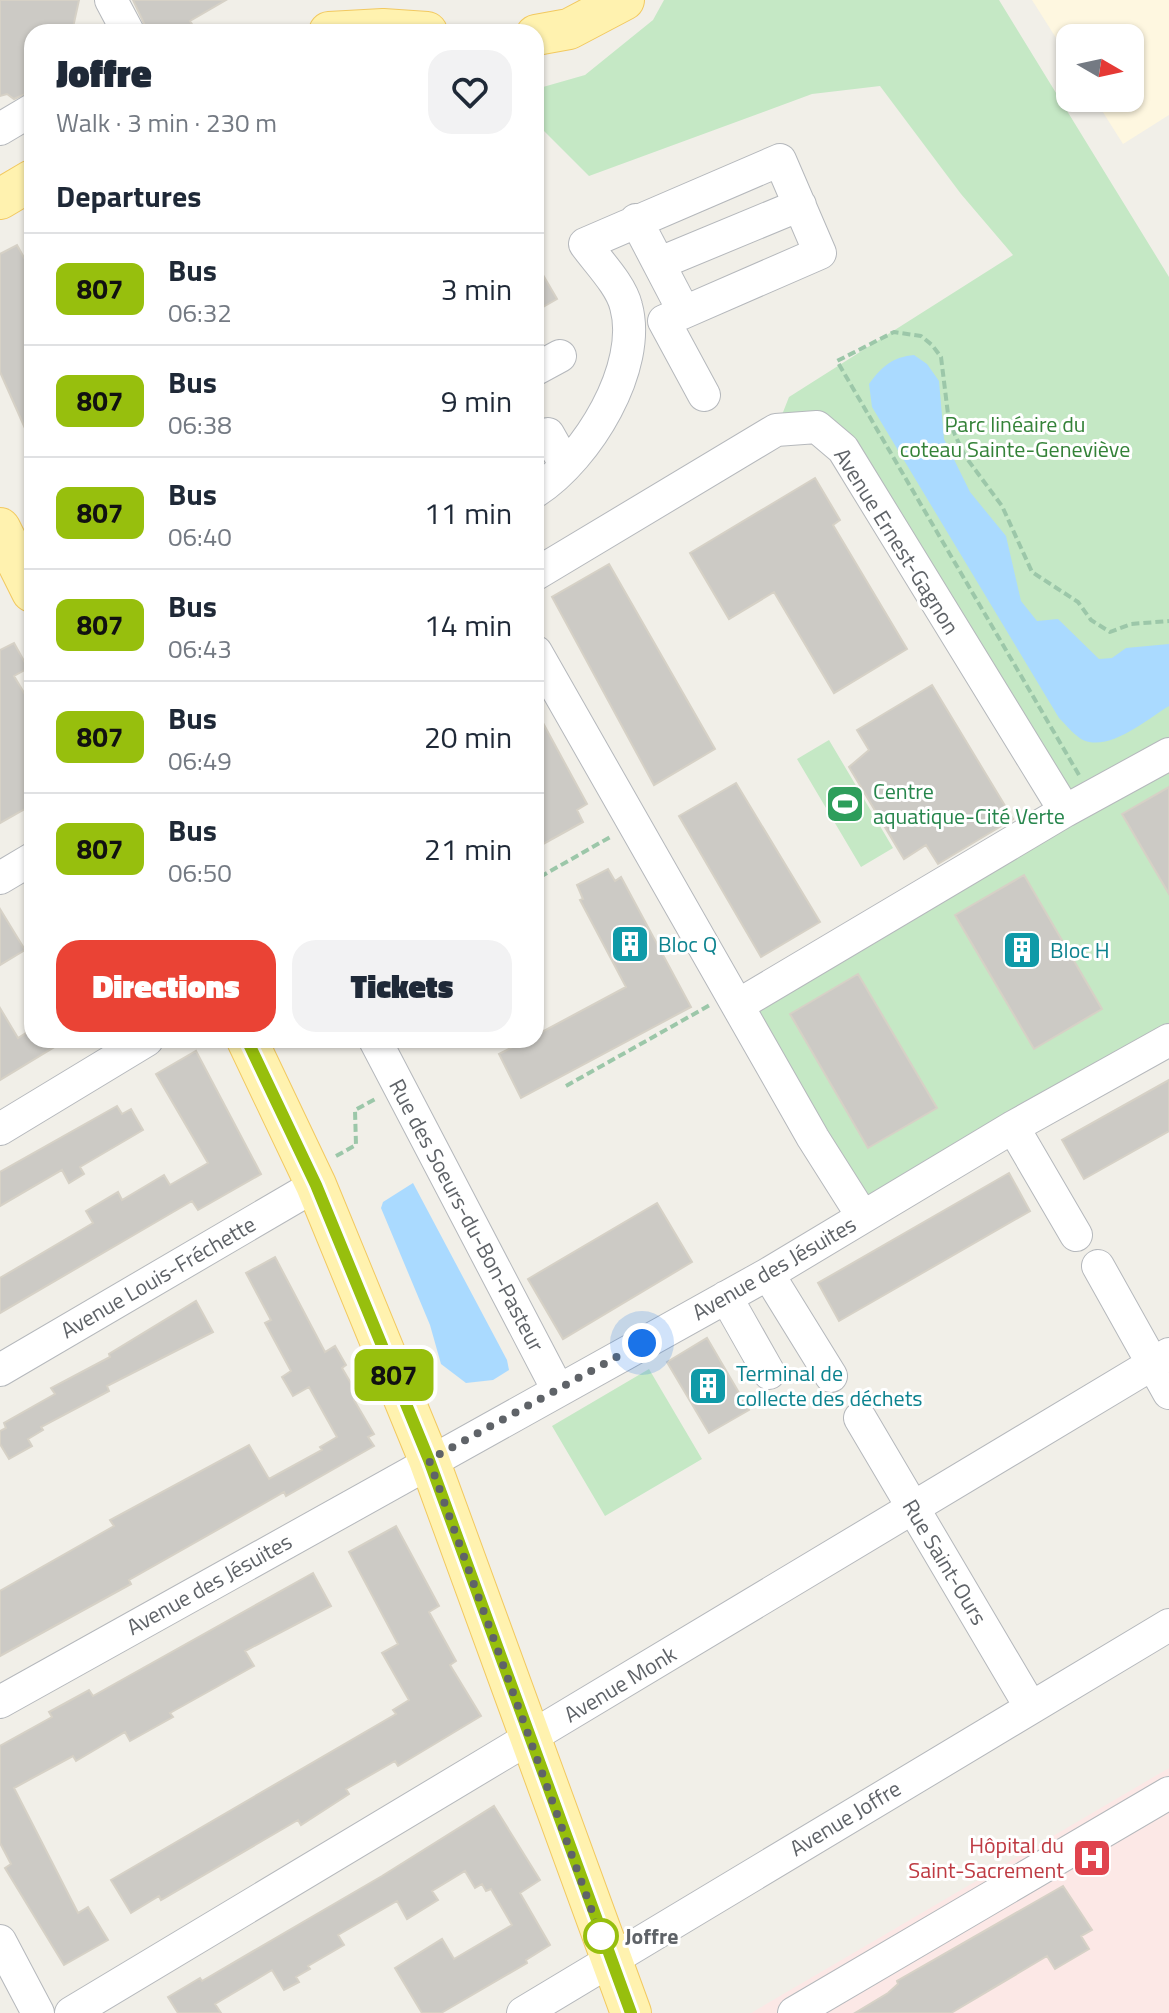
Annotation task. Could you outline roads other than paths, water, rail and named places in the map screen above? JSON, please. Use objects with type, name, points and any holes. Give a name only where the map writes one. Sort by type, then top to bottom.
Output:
[{"type":"main road","points":[[544,34],[569,29],[624,0]]},
{"type":"main road","points":[[0,199],[24,185]]},
{"type":"main road","points":[[0,528],[24,567]]},
{"type":"main road","points":[[252,1048],[324,1171],[528,1739],[631,2013]]},
{"type":"street","points":[[111,0],[124,24]]},
{"type":"street","points":[[0,129],[24,115]]},
{"type":"street","points":[[544,484],[586,442],[614,397],[631,338],[626,303],[585,244],[780,160],[820,253],[674,315],[631,338]]},
{"type":"street","points":[[660,263],[800,205]]},
{"type":"street","points":[[636,220],[660,263],[674,315],[704,395]]},
{"type":"street","name":"Avenue Ernest-Gagnon","points":[[544,569],[776,430],[817,427],[843,449],[1065,811]]},
{"type":"street","points":[[544,435],[565,464]]},
{"type":"street","points":[[544,666],[813,1138],[863,1217]]},
{"type":"street","points":[[736,998],[1169,754]]},
{"type":"street","points":[[0,878],[24,864]]},
{"type":"street","name":"Avenue des Jésuites","points":[[0,1702],[429,1460],[768,1274],[1013,1127],[1169,1040]]},
{"type":"street","points":[[0,1129],[134,1048]]},
{"type":"street","name":"Rue des Soeurs-du-Bon-Pasteur","points":[[379,1048],[558,1390]]},
{"type":"street","points":[[1013,1127],[1076,1235]]},
{"type":"street","name":"Avenue Louis-Fréchette","points":[[0,1370],[324,1171]]},
{"type":"street","points":[[1098,1266],[1160,1360],[1169,1393]]},
{"type":"street","points":[[768,1274],[831,1376]]},
{"type":"street","points":[[726,1297],[769,1373]]},
{"type":"street","name":"Avenue Monk","points":[[71,2013],[913,1509],[1050,1423],[1160,1360]]},
{"type":"street","name":"Rue Saint-Ours","points":[[860,1418],[1030,1706]]},
{"type":"street","name":"Avenue Joffre","points":[[523,2013],[1169,1625]]},
{"type":"street","points":[[794,2013],[1169,1793]]},
{"type":"street","points":[[0,1941],[38,2013]]},
{"type":"water","points":[[914,355],[927,364],[939,381],[944,439],[970,492],[1006,536],[1021,601],[1037,621],[1058,619],[1099,659],[1112,658],[1126,648],[1169,644],[1169,706],[1128,732],[1105,742],[1083,740],[1059,718],[872,407],[869,384],[883,367],[894,360]]},
{"type":"water","points":[[413,1183],[507,1360],[509,1370],[493,1380],[466,1383],[441,1364],[430,1325],[381,1208],[383,1202]]},
{"type":"place","name":"Centre aquatique-Cité Verte","points":[[845,804]]},
{"type":"place","name":"Bloc Q","points":[[630,944]]},
{"type":"place","name":"Bloc H","points":[[1022,950]]},
{"type":"place","name":"Terminal de collecte des déchets","points":[[708,1386]]},
{"type":"place","name":"Hôpital du Saint-Sacrement","points":[[1092,1858]]},
{"type":"place","name":"Joffre","points":[[601,1936]]},
{"type":"park label","name":"Parc linéaire du coteau Sainte-Geneviève","points":[[1015,436]]}]
